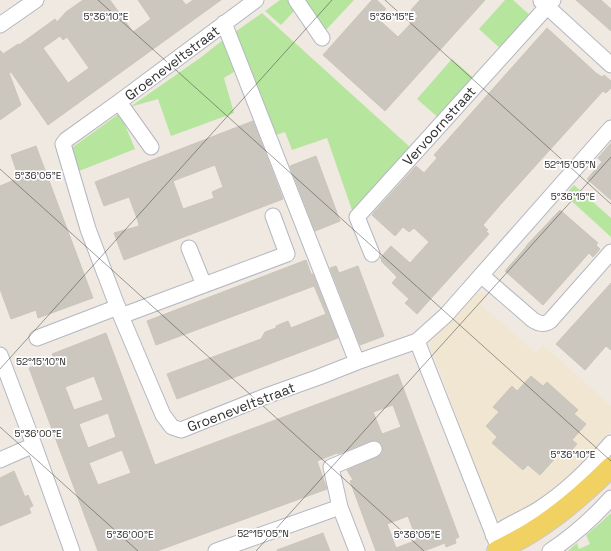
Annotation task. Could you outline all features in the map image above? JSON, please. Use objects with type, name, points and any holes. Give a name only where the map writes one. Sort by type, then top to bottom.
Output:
[{"type":"main road","points":[[497,547],[531,533],[563,510],[611,468]]},
{"type":"main road","points":[[520,551],[551,534],[570,520],[586,505],[611,473]]},
{"type":"street","points":[[0,26],[36,0]]},
{"type":"street","name":"Groeneveltstraat","points":[[256,0],[66,140],[63,144],[88,229],[120,312],[163,415],[172,427],[181,430],[266,396],[417,341]]},
{"type":"street","points":[[296,0],[322,38]]},
{"type":"street","name":"Vervoornstraat","points":[[372,254],[357,217],[547,2],[611,65]]},
{"type":"street","name":"Groeneveltstraat","points":[[224,23],[357,362]]},
{"type":"street","name":"Groeneveltstraat","points":[[119,102],[151,147]]},
{"type":"street","points":[[497,547],[417,341],[446,315],[611,128]]},
{"type":"street","points":[[273,216],[287,254]]},
{"type":"street","points":[[37,338],[204,285],[312,245]]},
{"type":"street","points":[[189,248],[204,285]]},
{"type":"street","points":[[481,275],[533,320],[541,324],[550,320],[611,252]]},
{"type":"street","points":[[0,356],[34,444],[72,551]]},
{"type":"street","points":[[497,547],[505,527],[535,511],[568,488],[593,465],[611,443]]},
{"type":"street","points":[[0,460],[34,444]]},
{"type":"street","points":[[357,551],[340,507],[331,467],[374,450]]},
{"type":"street","points":[[550,551],[593,517],[611,498]]},
{"type":"street","points":[[216,551],[340,507]]},
{"type":"shaded area","points":[[478,293],[488,296],[481,305],[536,353],[543,345],[611,406],[611,431],[589,457],[571,475],[539,500],[502,520],[494,517],[430,344],[431,340],[474,295]]},
{"type":"green space","points":[[280,0],[292,0],[297,8],[281,25],[265,11]]},
{"type":"green space","points":[[303,0],[354,0],[325,31]]},
{"type":"green space","points":[[505,0],[513,0],[532,17],[502,50],[479,29]]},
{"type":"green space","points":[[262,13],[411,148],[353,213],[327,138],[292,150],[285,132],[273,136],[235,32]]},
{"type":"green space","points":[[223,40],[237,70],[224,78],[234,113],[171,136],[158,99],[130,107],[200,58]]},
{"type":"green space","points":[[452,59],[476,80],[441,120],[417,99]]},
{"type":"green space","points":[[120,113],[135,149],[79,171],[73,154],[73,147]]},
{"type":"green space","points":[[574,185],[611,218],[611,237],[565,195]]},
{"type":"green space","points":[[611,513],[611,551],[568,551],[577,543],[579,549],[590,544],[586,535]]},
{"type":"building","points":[[83,0],[110,0],[133,32],[151,19],[138,0],[182,0],[186,5],[193,0],[221,0],[48,125],[11,72],[9,73],[21,105],[0,120],[0,51],[3,54],[18,44],[19,45],[55,19],[57,22],[66,12]],"holes":[[[60,36],[63,40],[67,37],[89,68],[68,83],[43,48]]]},
{"type":"building","points":[[372,0],[377,0],[386,9],[377,18],[398,37],[418,16],[411,10],[420,0],[485,0],[385,111],[323,55]]},
{"type":"building","points":[[576,0],[601,0],[611,9],[611,31]]},
{"type":"building","points":[[547,28],[596,73],[602,77],[604,75],[611,81],[611,88],[606,93],[603,91],[501,204],[483,225],[488,230],[486,231],[489,234],[417,314],[405,303],[409,299],[392,283],[397,277],[381,261],[382,260],[380,258],[391,246],[410,263],[429,242],[414,228],[409,232],[403,227],[395,236],[372,215],[416,166],[424,173],[437,158],[434,155]]},
{"type":"building","points":[[253,121],[283,199],[124,260],[114,233],[139,226],[138,221],[129,197],[104,206],[95,182]],"holes":[[[215,165],[223,187],[212,192],[214,198],[183,209],[173,181]]]},
{"type":"building","points":[[611,143],[611,200],[587,179],[602,162],[598,158]]},
{"type":"building","points":[[36,146],[93,298],[38,318],[36,310],[11,319],[0,289],[0,186],[19,178],[11,155]]},
{"type":"building","points":[[316,156],[340,221],[315,231],[290,166]]},
{"type":"building","points":[[560,210],[598,243],[596,245],[600,249],[593,257],[589,253],[543,305],[505,271]]},
{"type":"building","points":[[306,260],[338,338],[177,399],[167,374],[261,339],[265,332],[288,321],[291,328],[326,314],[314,286],[156,345],[147,321]]},
{"type":"building","points":[[336,266],[339,273],[358,266],[384,336],[360,345],[330,268]]},
{"type":"building","points":[[611,283],[611,350],[606,346],[585,370],[556,344]]},
{"type":"building","points":[[106,333],[155,465],[398,374],[459,537],[455,539],[456,543],[446,547],[445,543],[424,551],[376,551],[350,481],[353,480],[347,470],[381,455],[383,451],[382,446],[375,440],[317,461],[327,489],[157,551],[98,551],[29,368],[54,359],[52,354]],"holes":[[[94,376],[103,400],[74,410],[65,387]],[[393,405],[401,427],[382,434],[373,412]],[[108,413],[116,437],[88,448],[79,424]],[[122,450],[131,473],[98,485],[89,463]],[[408,516],[417,540],[396,548],[387,524]]]},
{"type":"building","points":[[531,376],[543,386],[547,382],[578,410],[574,414],[586,424],[572,440],[577,444],[563,460],[558,455],[540,475],[528,465],[523,470],[492,443],[497,437],[486,426],[499,412],[493,407],[512,386],[517,391]]},
{"type":"building","points":[[14,471],[25,497],[28,495],[33,506],[29,508],[31,513],[0,526],[0,478]]},
{"type":"building","points":[[323,533],[330,551],[277,551],[277,550]]}]
